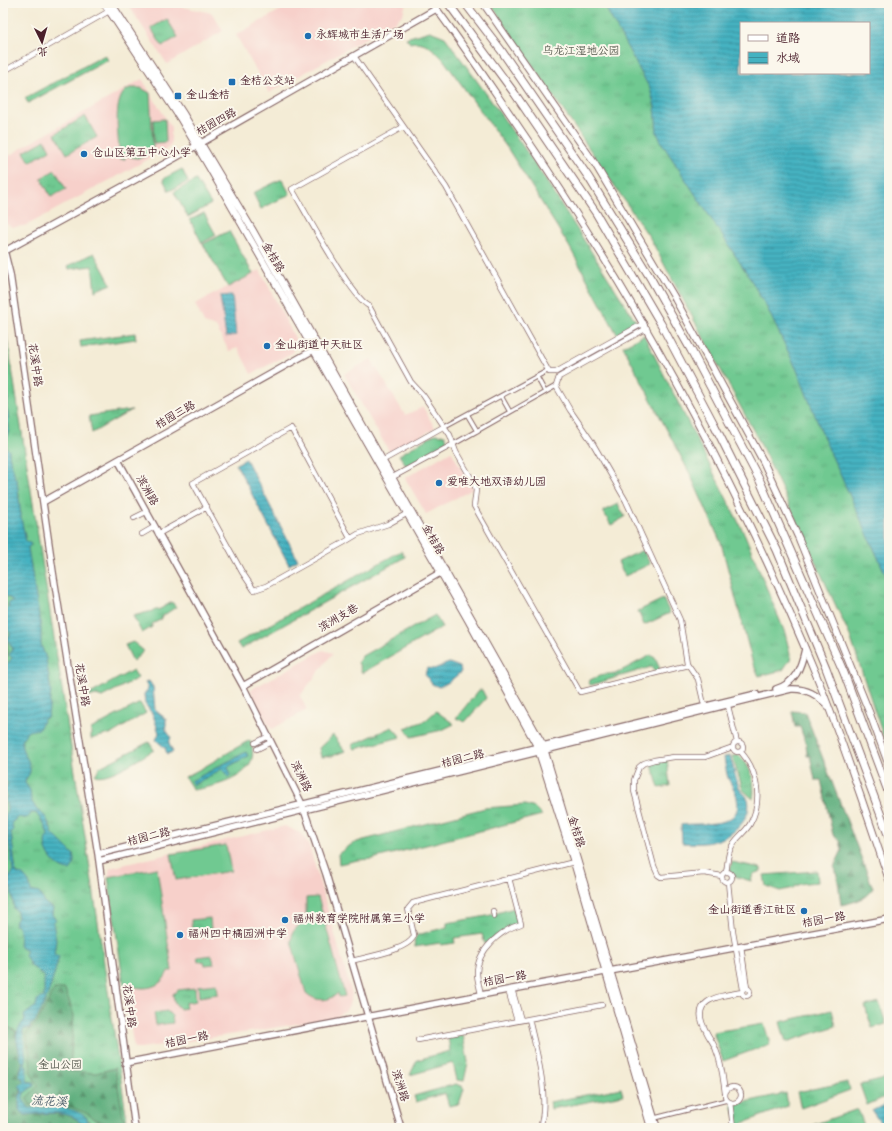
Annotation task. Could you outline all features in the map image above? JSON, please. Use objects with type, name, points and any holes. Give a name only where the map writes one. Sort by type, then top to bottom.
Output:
[{"type":"highway","points":[[448,3],[516,94],[596,213],[661,324],[716,426],[778,550],[826,668],[889,837]]},
{"type":"highway","points":[[465,3],[500,50],[589,178],[651,279],[691,350],[760,481],[844,673],[889,794]]},
{"type":"main road","name":"金桔路","points":[[104,3],[111,7],[199,145],[316,348],[541,748],[608,971],[651,1128]]},
{"type":"main road","points":[[432,3],[563,191],[645,325],[694,413],[740,503],[805,648],[828,706],[889,880]]},
{"type":"main road","points":[[483,3],[595,164],[673,295],[759,454],[799,539],[870,714],[889,766]]},
{"type":"main road","points":[[541,748],[657,1128]]},
{"type":"street","points":[[3,65],[6,70],[111,7]]},
{"type":"street","name":"桔园四路","points":[[4,249],[199,145],[436,9]]},
{"type":"street","points":[[354,56],[446,187],[547,371],[551,373],[556,372],[645,325]]},
{"type":"street","points":[[403,127],[292,189],[355,293],[361,301],[369,306],[411,382],[423,395],[443,427],[450,435],[452,445],[474,484],[476,490],[474,506],[580,692],[688,665]]},
{"type":"street","name":"花溪中路","points":[[4,249],[11,281],[98,854],[125,1063],[135,1128]]},
{"type":"street","points":[[390,479],[556,386],[559,378],[645,325]]},
{"type":"street","name":"桔园三路","points":[[44,502],[316,348]]},
{"type":"street","points":[[380,461],[547,371]]},
{"type":"street","points":[[537,377],[545,392]]},
{"type":"street","points":[[556,386],[570,410],[592,442],[626,501],[680,620],[688,665],[698,680],[705,708]]},
{"type":"street","points":[[501,396],[510,412]]},
{"type":"street","points":[[467,414],[477,431]]},
{"type":"street","points":[[350,538],[291,428],[194,483],[242,572],[254,590],[266,586],[350,538],[388,524],[409,513]]},
{"type":"street","name":"滨洲路","points":[[118,460],[243,686],[303,807],[351,960],[401,1128]]},
{"type":"street","points":[[158,534],[207,507]]},
{"type":"street","points":[[134,518],[146,512]]},
{"type":"street","points":[[142,534],[154,527]]},
{"type":"street","name":"滨洲支巷","points":[[243,686],[442,572]]},
{"type":"street","name":"桔园二路","points":[[727,703],[788,684],[800,670],[805,648]]},
{"type":"street","name":"桔园二路","points":[[99,861],[303,807],[705,708],[796,688],[813,693],[828,706]]},
{"type":"street","points":[[727,703],[737,742],[743,746],[741,752]]},
{"type":"street","points":[[255,743],[270,739]]},
{"type":"street","points":[[257,749],[270,739]]},
{"type":"street","points":[[728,882],[731,881],[732,876],[730,874],[704,873],[661,877],[657,874],[640,816],[633,785],[639,767],[648,762],[670,757],[705,758],[733,747],[737,742]]},
{"type":"street","points":[[728,882],[723,881],[731,848],[750,823],[757,800],[755,776],[749,762],[741,752],[735,751],[733,747]]},
{"type":"street","name":"桔园二路","points":[[98,854],[303,807]]},
{"type":"street","points":[[351,960],[402,947],[411,942],[414,935],[408,909],[413,903],[574,862]]},
{"type":"street","points":[[481,994],[477,972],[484,951],[492,942],[511,928],[520,924],[509,878]]},
{"type":"street","points":[[728,882],[744,990],[711,999],[704,1004],[702,1009],[704,1027],[718,1056],[733,1128]]},
{"type":"street","name":"桔园一路","points":[[125,1063],[481,994],[889,919]]},
{"type":"street","points":[[510,989],[520,1020]]},
{"type":"street","points":[[418,1040],[602,1004]]},
{"type":"street","points":[[529,1019],[540,1068],[543,1110],[540,1128]]},
{"type":"street","points":[[654,1118],[728,1101],[734,1103],[739,1100],[741,1096],[736,1088],[730,1088],[725,1093]]},
{"type":"shaded area","points":[[127,3],[141,3],[144,7],[149,3],[164,3],[212,13],[223,31],[167,64]]},
{"type":"shaded area","points":[[293,3],[406,3],[403,14],[396,21],[269,93],[236,35]]},
{"type":"shaded area","name":"仓山区第五中心小学","points":[[142,79],[171,127],[171,144],[165,150],[31,223],[24,226],[12,227],[3,222],[3,159]]},
{"type":"shaded area","points":[[260,270],[295,338],[295,344],[292,353],[251,374],[238,348],[229,351],[216,327],[204,323],[195,304]]},
{"type":"shaded area","points":[[371,359],[405,415],[423,407],[435,428],[390,453],[344,374]]},
{"type":"shaded area","name":"爱唯大地双语幼儿园","points":[[451,451],[473,489],[426,514],[405,478]]},
{"type":"shaded area","points":[[323,650],[333,653],[300,696],[307,710],[272,729],[250,690]]},
{"type":"shaded area","points":[[285,826],[302,834],[309,845],[352,994],[346,1010],[336,1017],[256,1031],[134,1049],[108,877],[110,868]]},
{"type":"green space","name":"乌龙江湿地公园","points":[[490,3],[608,3],[772,309],[889,568],[889,754],[850,636],[760,443],[650,238]]},
{"type":"green space","points":[[167,19],[178,37],[162,46],[151,28]]},
{"type":"green space","points":[[430,31],[445,37],[485,92],[536,165],[637,323],[617,334],[569,246],[508,149],[443,59],[429,46],[415,42],[410,43],[406,38]]},
{"type":"green space","points":[[105,55],[108,60],[28,103],[25,98]]},
{"type":"green space","points":[[130,88],[141,88],[150,93],[153,146],[148,154],[142,158],[133,158],[125,154],[125,159],[120,159],[117,130],[118,109],[124,92]]},
{"type":"green space","points":[[85,116],[97,137],[67,154],[55,134]]},
{"type":"green space","points":[[165,119],[166,142],[154,143],[153,120]]},
{"type":"green space","points":[[45,140],[50,150],[30,162],[24,152]]},
{"type":"green space","points":[[182,169],[188,182],[169,191],[163,179]]},
{"type":"green space","points":[[55,170],[66,189],[51,197],[41,178]]},
{"type":"green space","points":[[282,179],[290,194],[261,209],[253,193]]},
{"type":"green space","points":[[196,180],[211,204],[188,217],[174,192]]},
{"type":"green space","points":[[204,213],[216,235],[202,243],[190,220]]},
{"type":"green space","points":[[229,231],[253,274],[228,287],[203,244]]},
{"type":"green space","points":[[94,253],[111,284],[95,291],[92,266],[69,269],[68,266]]},
{"type":"green space","name":"金山公园","points":[[3,311],[92,881],[128,1128],[89,1128],[89,1120],[84,1128],[3,1128]]},
{"type":"green space","points":[[135,333],[136,339],[81,347],[80,341]]},
{"type":"green space","points":[[644,335],[745,535],[785,633],[791,658],[783,670],[759,676],[753,664],[721,543],[690,474],[623,346]]},
{"type":"green space","points":[[132,410],[92,433],[89,416]]},
{"type":"green space","points":[[435,434],[445,435],[447,440],[444,445],[407,467],[399,455]]},
{"type":"green space","points":[[618,504],[625,517],[611,525],[603,511]]},
{"type":"green space","points":[[643,550],[650,564],[625,576],[618,562]]},
{"type":"green space","points":[[401,551],[405,557],[241,649],[237,643]]},
{"type":"green space","points":[[663,599],[670,613],[644,625],[638,611]]},
{"type":"green space","points":[[172,602],[176,607],[161,617],[162,619],[152,624],[152,627],[142,633],[133,616],[160,609]]},
{"type":"green space","points":[[435,615],[442,627],[362,673],[358,662],[362,656]]},
{"type":"green space","points":[[3,626],[8,646],[8,655],[3,664]]},
{"type":"green space","points":[[133,642],[144,651],[133,661],[125,645]]},
{"type":"green space","points":[[651,655],[655,658],[660,669],[654,671],[651,667],[591,685],[588,683],[590,680],[599,676],[615,674]]},
{"type":"green space","points":[[133,670],[138,678],[102,697],[96,695],[84,698],[83,695],[92,693]]},
{"type":"green space","points":[[479,690],[482,690],[486,698],[465,722],[456,718]]},
{"type":"green space","points":[[140,703],[146,713],[113,733],[91,739],[91,729]]},
{"type":"green space","points":[[436,711],[454,724],[442,730],[411,737],[405,728],[425,721]]},
{"type":"green space","points":[[792,711],[805,712],[873,888],[863,898],[855,901],[841,905],[834,867],[842,850],[840,841],[833,835],[821,780],[815,780],[810,756],[807,756],[806,744],[800,727],[795,727]]},
{"type":"green space","points":[[392,727],[401,737],[355,749],[352,745]]},
{"type":"green space","points":[[333,735],[345,751],[332,756],[321,757],[319,748]]},
{"type":"green space","points":[[250,740],[253,752],[251,762],[245,771],[226,782],[193,790],[185,777]]},
{"type":"green space","points":[[149,742],[154,750],[116,771],[101,776],[95,775],[100,767]]},
{"type":"green space","points":[[739,755],[747,764],[752,775],[754,787],[753,799],[743,790],[732,756]]},
{"type":"green space","points":[[667,759],[670,786],[659,788],[651,762]]},
{"type":"green space","points":[[525,805],[535,808],[542,815],[372,859],[339,864],[338,854],[352,844],[360,841],[485,808]]},
{"type":"green space","points":[[226,845],[231,871],[176,880],[171,854]]},
{"type":"green space","points":[[732,862],[761,868],[761,871],[753,874],[751,881],[734,876],[730,871]]},
{"type":"green space","points":[[157,868],[172,971],[168,971],[165,977],[157,985],[151,987],[139,988],[127,984],[129,993],[125,993],[108,877]]},
{"type":"green space","points":[[817,871],[818,882],[801,884],[793,888],[780,891],[766,886],[764,875]]},
{"type":"green space","points":[[318,897],[345,996],[339,997],[338,993],[331,998],[322,1000],[314,998],[306,993],[291,941],[293,932],[306,917],[306,898]]},
{"type":"green space","points":[[514,908],[517,923],[485,944],[482,934],[454,938],[455,943],[441,945],[440,943],[415,947],[414,941],[417,935],[447,927],[447,923],[487,916]]},
{"type":"green space","points":[[210,918],[211,929],[192,931],[191,920]]},
{"type":"green space","points":[[212,955],[214,964],[205,965],[204,961],[198,962],[197,957]]},
{"type":"green space","points":[[217,984],[218,994],[199,997],[198,986]]},
{"type":"green space","points":[[195,988],[196,1001],[185,1003],[186,1008],[180,1009],[174,1002],[173,994],[178,990]]},
{"type":"green space","points":[[54,989],[65,989],[74,1015],[70,1071],[96,1073],[115,1068],[124,1121],[105,1123],[71,1107],[30,1105],[26,1098],[38,1086],[30,1071],[31,1066],[26,1033],[37,1022]]},
{"type":"green space","points":[[879,1002],[886,1024],[872,1028],[865,1006]]},
{"type":"green space","points":[[832,1010],[836,1026],[786,1042],[780,1022]]},
{"type":"green space","points":[[167,1011],[172,1016],[173,1023],[156,1025],[154,1013]]},
{"type":"green space","points":[[3,1024],[16,1031],[23,1057],[23,1063],[19,1074],[24,1081],[19,1097],[25,1115],[49,1113],[67,1115],[74,1117],[82,1128],[3,1128]]},
{"type":"green space","points":[[764,1024],[770,1044],[723,1061],[713,1032]]},
{"type":"green space","points":[[463,1035],[468,1062],[464,1081],[457,1080],[453,1063],[410,1075],[417,1060],[450,1051],[448,1037]]},
{"type":"green space","points":[[889,1078],[889,1092],[884,1094],[885,1097],[867,1105],[860,1085]]},
{"type":"green space","points":[[848,1082],[850,1090],[801,1108],[797,1092]]},
{"type":"green space","points":[[456,1084],[462,1086],[464,1089],[459,1104],[449,1106],[445,1093],[416,1102],[414,1096]]},
{"type":"green space","points":[[621,1088],[623,1095],[551,1109],[550,1102]]},
{"type":"green space","points":[[786,1093],[788,1106],[738,1125],[732,1105]]},
{"type":"green space","points":[[858,1109],[865,1128],[811,1128],[810,1126]]},
{"type":"water","points":[[603,3],[889,3],[889,582],[825,441],[797,370],[767,308],[748,275],[663,145],[657,133],[655,107],[650,89]]},
{"type":"water","points":[[232,295],[236,335],[226,337],[220,296]]},
{"type":"water","name":"流花溪","points":[[3,375],[5,377],[8,400],[6,407],[9,429],[5,446],[9,450],[15,479],[17,479],[21,518],[26,541],[31,544],[28,548],[41,628],[41,645],[46,658],[51,691],[48,717],[44,719],[39,729],[28,731],[22,743],[22,748],[30,766],[30,772],[25,783],[30,790],[31,800],[37,810],[46,817],[53,834],[73,854],[74,858],[73,865],[70,870],[59,866],[54,862],[45,845],[48,835],[45,826],[36,813],[31,813],[26,818],[19,817],[12,822],[13,831],[11,832],[16,872],[23,875],[29,882],[31,891],[39,893],[46,904],[53,908],[52,915],[56,919],[53,923],[56,940],[54,954],[59,956],[43,1007],[34,1023],[30,1025],[30,1028],[23,1030],[26,1056],[24,1065],[27,1067],[27,1081],[34,1082],[34,1086],[24,1093],[23,1099],[29,1108],[52,1107],[67,1109],[81,1114],[87,1118],[88,1128],[82,1128],[74,1117],[67,1115],[49,1113],[25,1115],[19,1110],[19,1097],[22,1092],[19,1085],[24,1081],[19,1075],[23,1062],[20,1059],[16,1039],[20,1026],[25,1020],[24,1015],[36,1006],[37,1000],[44,997],[44,976],[31,966],[25,955],[27,950],[19,946],[20,934],[18,926],[14,925],[18,917],[16,910],[14,909],[11,888],[8,888],[6,885],[10,882],[8,877],[11,876],[13,871],[5,818],[7,808],[5,801],[7,795],[4,791],[8,783],[3,778],[3,669],[12,658],[9,655],[13,649],[6,637],[10,636],[10,633],[6,627],[7,624],[3,620],[3,611],[9,607],[8,603],[13,601],[3,594]]},
{"type":"water","points":[[246,459],[298,560],[289,565],[236,464]]},
{"type":"water","points":[[449,663],[460,667],[461,672],[449,682],[439,687],[432,684],[425,674],[427,668],[434,669]]},
{"type":"water","points":[[149,681],[153,687],[155,710],[166,719],[166,730],[171,737],[169,743],[173,752],[167,754],[165,748],[156,740],[159,733],[153,715],[145,704],[144,694],[148,689],[145,682]]},
{"type":"water","points":[[246,752],[248,756],[228,767],[231,775],[228,777],[222,769],[193,785],[191,781]]},
{"type":"water","points":[[730,756],[738,785],[749,802],[749,808],[745,819],[731,834],[716,841],[708,843],[682,843],[681,825],[709,824],[727,820],[734,815],[737,808],[737,798],[735,790],[728,778],[724,757]]},
{"type":"water","points":[[887,1097],[889,1097],[889,1125],[884,1128],[872,1111],[887,1103]]},
{"type":"place","name":"永辉城市生活广场","points":[[308,36]]},
{"type":"place","name":"金桔公交站","points":[[232,82]]},
{"type":"place","name":"金山金桔","points":[[178,96]]},
{"type":"place","name":"仓山区第五中心小学","points":[[84,154]]},
{"type":"place","name":"金山街道中天社区","points":[[267,346]]},
{"type":"place","name":"爱唯大地双语幼儿园","points":[[439,483]]},
{"type":"place","name":"金山街道香江社区","points":[[804,911]]},
{"type":"place","name":"福州教育学院附属第三小学","points":[[285,920]]},
{"type":"place","name":"福州四中橘园洲中学","points":[[180,935]]}]
